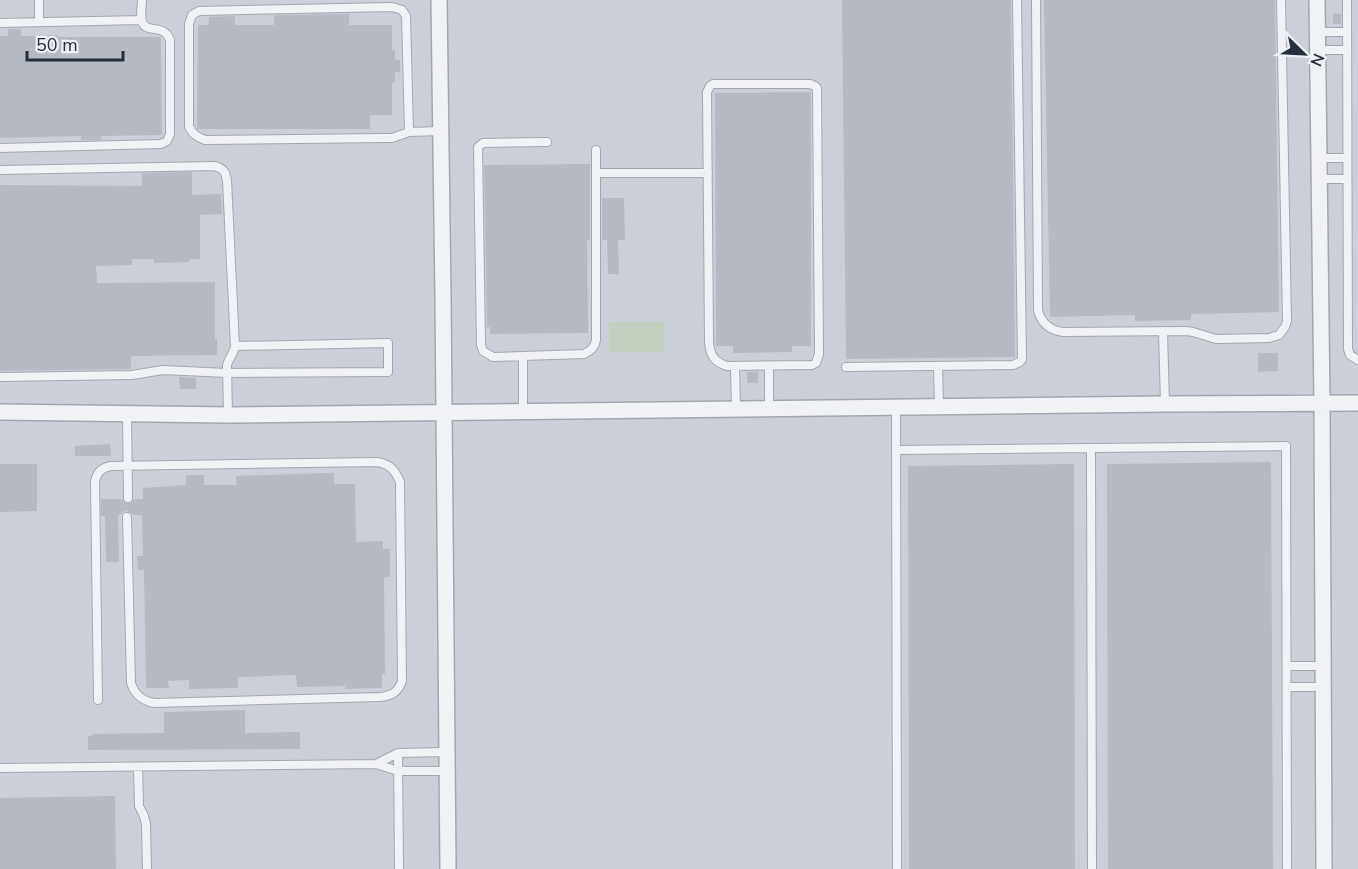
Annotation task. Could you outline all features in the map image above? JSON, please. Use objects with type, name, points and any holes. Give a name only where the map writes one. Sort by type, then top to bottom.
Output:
[{"type":"street","points":[[439,0],[448,869]]},
{"type":"street","points":[[1317,0],[1324,869]]},
{"type":"street","points":[[0,412],[228,415],[1358,403]]},
{"type":"lane","points":[[39,0],[39,22]]},
{"type":"lane","points":[[0,148],[161,144],[167,141],[170,134],[170,40],[166,33],[143,24],[141,20],[142,0]]},
{"type":"lane","points":[[846,367],[1013,365],[1020,362],[1023,356],[1017,0]]},
{"type":"lane","points":[[1036,0],[1039,317],[1051,329],[1063,332],[1193,332],[1216,339],[1269,338],[1279,334],[1285,327],[1287,316],[1281,0]]},
{"type":"lane","points":[[1347,0],[1348,349],[1350,356],[1358,360]]},
{"type":"lane","points":[[409,132],[406,16],[402,10],[392,7],[199,11],[192,15],[189,24],[189,126],[195,135],[205,140],[392,138],[409,132],[441,131]]},
{"type":"lane","points":[[0,23],[141,20]]},
{"type":"lane","points":[[1317,32],[1347,32]]},
{"type":"lane","points":[[1317,50],[1347,50]]},
{"type":"lane","points":[[716,84],[810,84],[818,91],[819,354],[816,363],[812,365],[769,366],[727,366],[713,358],[710,348],[707,92],[710,86],[716,84]]},
{"type":"lane","points":[[547,142],[483,143],[479,145],[481,345],[483,351],[493,357],[584,354],[595,346],[596,150]]},
{"type":"lane","points":[[1319,158],[1347,158]]},
{"type":"lane","points":[[0,170],[214,166],[223,170],[227,181],[235,346],[228,361],[228,415]]},
{"type":"lane","points":[[596,173],[708,173]]},
{"type":"lane","points":[[1319,179],[1347,179]]},
{"type":"lane","points":[[1163,331],[1166,404]]},
{"type":"lane","points":[[0,377],[132,375],[162,370],[227,373],[388,372],[388,343],[235,346]]},
{"type":"lane","points":[[523,356],[523,411]]},
{"type":"lane","points":[[769,366],[770,409]]},
{"type":"lane","points":[[938,366],[939,407]]},
{"type":"lane","points":[[735,367],[736,409]]},
{"type":"lane","points":[[896,407],[897,869]]},
{"type":"lane","points":[[127,414],[128,498]]},
{"type":"lane","points":[[896,450],[1286,446],[1287,869]]},
{"type":"lane","points":[[1091,448],[1092,869]]},
{"type":"lane","points":[[98,700],[95,482],[103,468],[111,466],[377,462],[389,465],[397,474],[400,482],[402,677],[398,690],[391,696],[380,697],[155,703],[142,699],[133,690],[131,683],[128,517]]},
{"type":"lane","points":[[1287,666],[1323,666]]},
{"type":"lane","points":[[1287,687],[1323,687]]},
{"type":"lane","points":[[376,764],[398,753],[447,752]]},
{"type":"lane","points":[[398,753],[399,869]]},
{"type":"lane","points":[[0,768],[376,764],[398,771],[447,771]]},
{"type":"lane","points":[[138,767],[138,806],[146,824],[147,869]]},
{"type":"shaded area","points":[[0,0],[1358,0],[1358,869],[0,869]]},
{"type":"green space","points":[[609,322],[664,322],[664,352],[609,352]]},
{"type":"building","points":[[842,0],[1011,0],[1015,357],[846,359]]},
{"type":"building","points":[[1044,0],[1275,0],[1279,312],[1191,314],[1191,320],[1135,321],[1135,315],[1050,317]]},
{"type":"building","points":[[349,14],[349,25],[392,25],[392,50],[395,50],[395,60],[400,60],[400,72],[395,72],[395,83],[392,82],[392,115],[370,115],[370,129],[197,129],[198,25],[209,25],[209,17],[235,16],[235,25],[274,25],[274,15]]},
{"type":"building","points":[[1333,14],[1341,14],[1341,24],[1333,24]]},
{"type":"building","points":[[8,29],[21,29],[21,36],[160,37],[162,135],[101,136],[101,140],[81,140],[81,136],[0,138],[0,36],[8,36]]},
{"type":"building","points":[[811,92],[811,346],[792,346],[792,352],[733,353],[733,346],[716,346],[715,93]]},
{"type":"building","points":[[590,164],[590,240],[587,240],[588,333],[490,334],[490,327],[487,327],[484,165]]},
{"type":"building","points":[[192,172],[192,195],[221,194],[222,214],[200,215],[200,259],[189,259],[189,262],[154,263],[154,259],[132,259],[132,265],[96,266],[97,283],[215,282],[217,355],[131,356],[131,369],[0,371],[0,185],[142,186],[142,173]]},
{"type":"building","points":[[602,198],[624,198],[625,240],[618,240],[619,274],[608,274],[607,240],[602,240]]},
{"type":"building","points":[[1258,353],[1278,353],[1278,371],[1258,372]]},
{"type":"building","points":[[747,372],[758,372],[758,383],[747,383]]},
{"type":"building","points":[[179,377],[196,378],[196,389],[180,389]]},
{"type":"building","points":[[110,444],[111,456],[75,456],[75,446]]},
{"type":"building","points":[[1271,462],[1273,869],[1108,869],[1107,464]]},
{"type":"building","points":[[0,464],[37,464],[37,511],[0,512]]},
{"type":"building","points":[[1074,464],[1075,869],[909,869],[908,466]]},
{"type":"building","points":[[334,473],[334,484],[355,484],[356,542],[383,541],[383,549],[390,549],[390,577],[384,577],[385,674],[382,674],[382,688],[297,687],[296,675],[238,677],[238,688],[189,689],[189,680],[168,681],[169,688],[146,688],[144,570],[138,570],[137,556],[143,556],[142,515],[133,515],[127,511],[118,515],[119,562],[106,562],[105,516],[101,516],[101,499],[122,499],[126,503],[131,503],[134,499],[143,499],[143,488],[186,485],[186,475],[204,475],[204,485],[237,485],[236,476]]},
{"type":"building","points":[[245,710],[245,733],[300,732],[300,749],[88,750],[88,736],[92,734],[164,733],[164,712]]},
{"type":"building","points":[[115,796],[116,869],[0,869],[0,798]]}]
